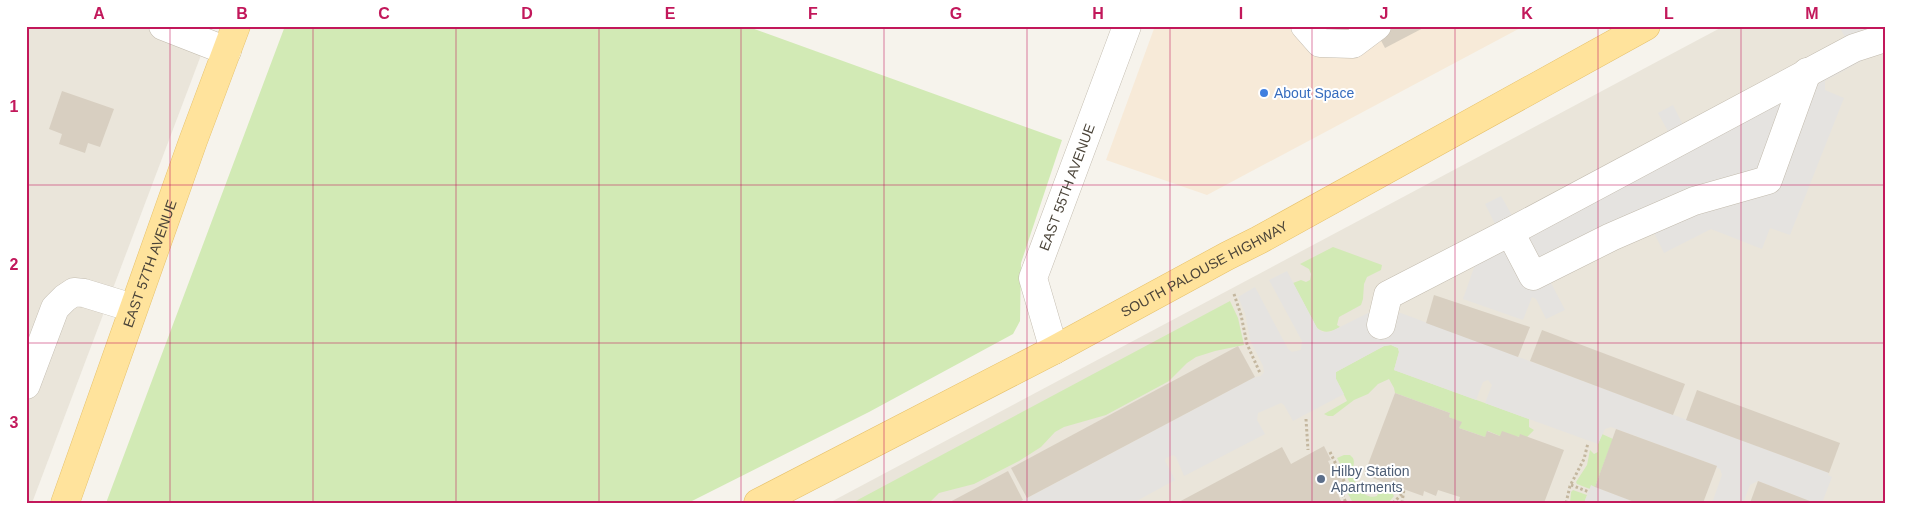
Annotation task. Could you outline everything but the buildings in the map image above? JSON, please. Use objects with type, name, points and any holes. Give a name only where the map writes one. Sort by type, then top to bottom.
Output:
[{"type":"main road","name":"SOUTH PALOUSE HIGHWAY","points":[[758,503],[1054,350],[1259,240],[1646,26]]},
{"type":"main road","name":"EAST 57TH AVENUE","points":[[65,503],[231,39]]},
{"type":"street","points":[[163,26],[231,39]]},
{"type":"street","name":"EAST 55TH AVENUE","points":[[1054,350],[1033,278],[1127,26]]},
{"type":"street","points":[[1306,26],[1320,43],[1353,44],[1373,29]]},
{"type":"street","points":[[1380,325],[1388,295],[1510,232],[1807,72],[1854,48],[1885,38]]},
{"type":"street","points":[[1510,232],[1533,276],[1611,237],[1694,201],[1768,180],[1807,72]]},
{"type":"street","points":[[26,385],[55,308],[65,298],[74,292],[84,293],[134,308]]},
{"type":"path","points":[[1234,294],[1247,344],[1260,373]]},
{"type":"path","points":[[1306,420],[1308,450]]},
{"type":"path","points":[[1566,503],[1571,485],[1584,459],[1588,444]]},
{"type":"path","points":[[1330,452],[1347,487],[1341,491],[1346,503]]},
{"type":"path","points":[[1571,485],[1588,492]]},
{"type":"path","points":[[1402,503],[1404,489]]},
{"type":"path","points":[[1393,503],[1402,494]]},
{"type":"shaded area","points":[[26,26],[212,26],[32,503],[26,503]]},
{"type":"shaded area","name":"About Space","points":[[1155,26],[1524,26],[1207,195],[1106,160]]},
{"type":"shaded area","name":"Hilby Station Apartments","points":[[1724,26],[1885,26],[1885,503],[829,503]]},
{"type":"shaded area","points":[[1839,26],[1862,26],[1876,53],[1825,81],[1825,90],[1844,98],[1790,235],[1770,228],[1762,249],[1711,229],[1664,253],[1653,231],[1551,283],[1565,310],[1546,319],[1536,299],[1532,297],[1523,320],[1463,299],[1487,231],[1496,226],[1485,204],[1501,196],[1514,219],[1670,135],[1658,113],[1673,105],[1684,127],[1846,39]]},
{"type":"shaded area","points":[[1287,271],[1317,328],[1322,332],[1330,332],[1382,306],[1829,473],[1828,475],[1832,477],[1822,503],[1815,503],[1758,481],[1750,485],[1743,503],[1712,503],[1722,475],[1717,466],[1611,427],[1605,429],[1598,444],[1485,403],[1492,385],[1488,380],[1483,382],[1476,400],[1394,370],[1399,352],[1398,348],[1391,345],[1384,346],[1336,372],[1336,379],[1344,394],[1293,421],[1281,403],[1258,413],[1257,420],[1265,434],[1184,476],[1176,457],[1173,455],[1166,458],[1165,461],[1175,480],[1133,503],[1018,503],[1255,377],[1261,376],[1264,372],[1263,366],[1250,340],[1245,313],[1238,297],[1255,287],[1288,349],[1292,352],[1301,350],[1302,341],[1269,280]]},
{"type":"shaded area","points":[[1591,485],[1595,487],[1637,503],[1584,503]]},
{"type":"green space","points":[[285,26],[746,26],[1062,140],[1021,263],[1020,321],[1013,334],[869,412],[688,503],[106,503]]},
{"type":"green space","points":[[1333,247],[1382,265],[1381,270],[1367,277],[1361,305],[1339,317],[1337,325],[1340,327],[1325,332],[1317,328],[1293,283],[1301,280],[1306,282],[1310,280],[1311,274],[1309,269],[1300,264]]},
{"type":"green space","points":[[1230,301],[1238,318],[1244,345],[1196,357],[1169,381],[1106,415],[1064,427],[1055,432],[1041,447],[1019,461],[974,484],[939,493],[929,503],[852,503]]},
{"type":"green space","points":[[1391,345],[1398,348],[1399,352],[1394,370],[1529,419],[1529,427],[1534,430],[1527,437],[1500,436],[1488,431],[1485,437],[1459,428],[1461,422],[1449,417],[1450,413],[1395,393],[1389,379],[1378,384],[1368,394],[1354,400],[1333,416],[1324,414],[1347,401],[1336,379],[1336,372],[1384,346]]},
{"type":"green space","points":[[1602,434],[1613,439],[1595,487],[1590,489],[1576,482],[1587,465],[1590,450],[1594,454],[1598,452],[1598,444]]},
{"type":"green space","points":[[1350,455],[1353,458],[1353,475],[1363,493],[1372,497],[1377,496],[1382,484],[1393,489],[1392,493],[1394,496],[1388,503],[1353,503],[1347,492],[1351,485],[1337,458]]},
{"type":"green space","points":[[1573,490],[1587,495],[1584,503],[1570,503]]},
{"type":"place","name":"About Space","points":[[1264,93]]},
{"type":"place","name":"Hilby Station Apartments","points":[[1321,479]]}]
